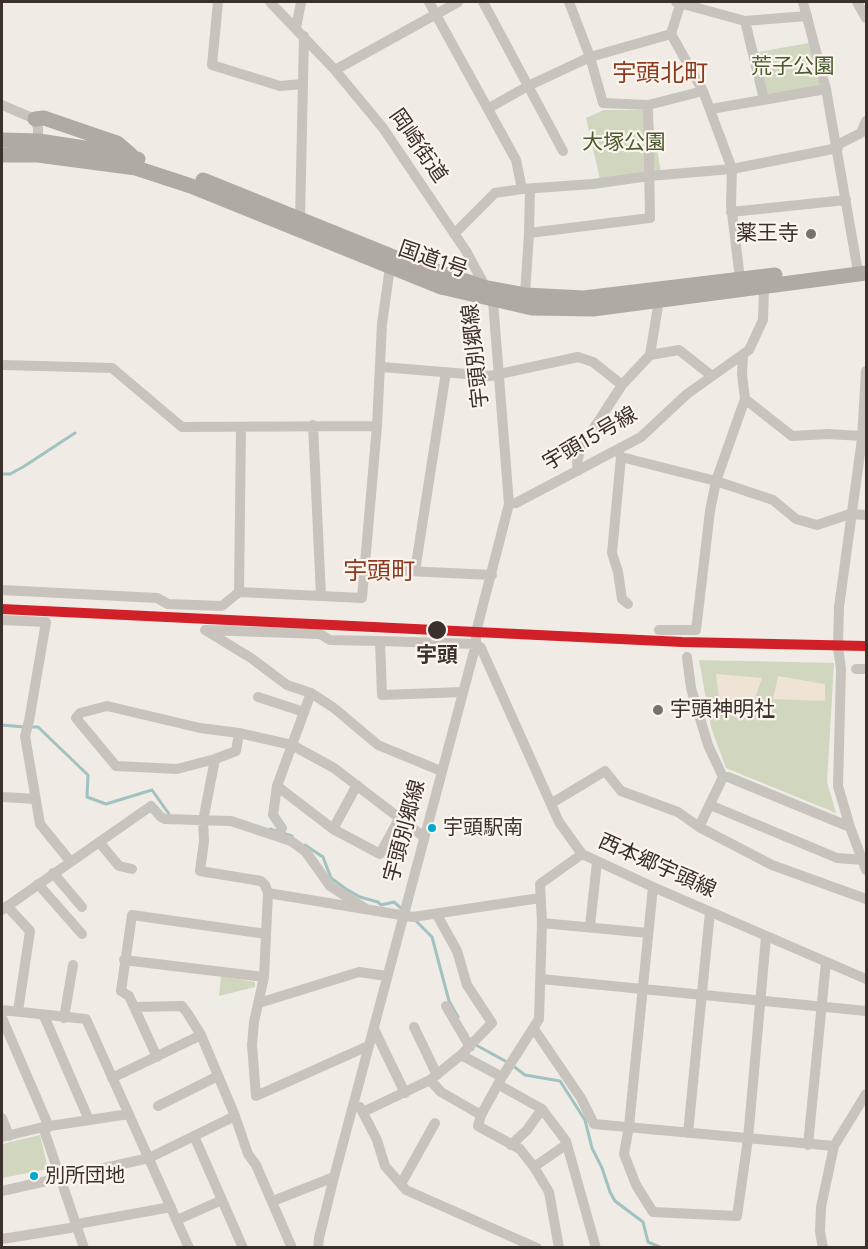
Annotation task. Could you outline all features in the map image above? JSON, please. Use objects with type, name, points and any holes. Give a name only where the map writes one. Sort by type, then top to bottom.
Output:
[{"type":"highway","points":[[35,119],[44,118],[117,143],[134,158]]},
{"type":"highway","name":"国道1号","points":[[2,140],[136,168],[191,186],[441,287],[490,295],[584,298],[740,279],[863,268]]},
{"type":"highway","name":"国道1号","points":[[2,155],[38,148],[134,158],[179,171],[490,295],[532,308],[593,309],[764,287],[863,268]]},
{"type":"street","points":[[218,2],[212,65],[280,86],[302,84]]},
{"type":"street","name":"岡崎街道","points":[[270,2],[335,70],[383,129],[454,234],[490,295]]},
{"type":"street","points":[[300,219],[303,173],[300,32],[302,2]]},
{"type":"street","points":[[429,2],[516,160],[526,189],[529,233],[525,295]]},
{"type":"street","points":[[335,70],[458,2]]},
{"type":"street","points":[[483,2],[562,151]]},
{"type":"street","points":[[569,2],[590,57],[603,104],[648,105],[703,91]]},
{"type":"street","points":[[740,279],[731,212],[732,169],[703,91],[671,34],[679,2],[745,21],[807,16]]},
{"type":"street","points":[[803,2],[826,89],[846,200],[863,268]]},
{"type":"street","points":[[857,2],[867,18]]},
{"type":"street","points":[[745,21],[764,99]]},
{"type":"street","points":[[489,108],[528,86],[590,57],[671,34]]},
{"type":"street","points":[[711,109],[826,89]]},
{"type":"street","points":[[2,105],[35,119],[38,128],[38,148]]},
{"type":"street","points":[[529,233],[650,218],[648,105]]},
{"type":"street","points":[[454,234],[495,193],[732,169],[838,146],[861,133],[867,122]]},
{"type":"street","points":[[731,212],[846,200]]},
{"type":"street","points":[[2,590],[157,598],[168,604],[222,606],[238,592],[362,598],[382,367],[382,324],[390,267]]},
{"type":"street","points":[[659,630],[696,630],[710,510],[716,481],[745,399],[742,374],[746,352],[763,320],[764,287]]},
{"type":"street","name":"宇頭別郷線","points":[[368,1047],[476,644],[476,632],[509,504],[500,373],[490,295]]},
{"type":"street","points":[[578,471],[577,462],[581,448],[622,385],[650,355],[659,300]]},
{"type":"street","points":[[650,355],[679,350],[712,376]]},
{"type":"street","name":"宇頭15号線","points":[[509,504],[516,503],[578,471],[619,454],[687,394],[746,352]]},
{"type":"street","points":[[382,367],[490,376],[578,357],[593,362],[622,385]]},
{"type":"street","points":[[2,365],[112,368],[182,427],[377,426]]},
{"type":"street","points":[[865,865],[850,827],[838,786],[841,669],[838,647],[839,607],[850,514],[863,440],[867,371]]},
{"type":"street","points":[[416,571],[446,372]]},
{"type":"street","points":[[745,399],[792,436],[828,434],[863,440]]},
{"type":"street","points":[[313,426],[321,596]]},
{"type":"street","points":[[238,592],[241,427]]},
{"type":"street","points":[[628,604],[622,598],[612,553],[619,454],[716,481],[772,500],[796,519],[818,525],[850,514],[867,515]]},
{"type":"street","points":[[365,569],[492,575]]},
{"type":"street","points":[[2,620],[46,622],[25,736],[40,824],[70,861]]},
{"type":"street","points":[[441,771],[378,745],[334,708],[311,693],[287,685],[251,658],[205,630],[320,634],[330,640],[476,644]]},
{"type":"street","points":[[380,641],[382,695],[463,692]]},
{"type":"street","name":"西本郷宇頭線","points":[[476,644],[482,648],[559,822],[582,854],[766,937],[867,978]]},
{"type":"street","points":[[687,657],[691,688],[708,745],[723,777]]},
{"type":"street","points":[[311,693],[277,786],[273,815],[280,832],[306,852],[330,886],[366,909]]},
{"type":"street","points":[[258,697],[304,712]]},
{"type":"street","points":[[239,733],[236,751],[215,759],[177,769],[116,766],[76,718],[80,713],[107,706],[201,729],[239,733],[292,745],[334,768],[424,837]]},
{"type":"street","points":[[215,759],[203,821],[204,841],[200,871],[261,881],[268,893],[264,977],[254,1022],[252,1057],[256,1096],[368,1047]]},
{"type":"street","points":[[552,804],[605,771],[621,791],[678,812],[699,827],[772,865],[867,899]]},
{"type":"street","points":[[723,777],[728,777],[850,827]]},
{"type":"street","points":[[699,827],[723,777]]},
{"type":"street","points":[[333,829],[357,785]]},
{"type":"street","points":[[277,786],[333,829],[380,854],[399,819]]},
{"type":"street","points":[[2,797],[36,798]]},
{"type":"street","points":[[710,805],[837,858],[865,865]]},
{"type":"street","points":[[18,1011],[30,931],[4,908],[148,807],[151,806],[165,819],[231,821],[280,832]]},
{"type":"street","points":[[99,842],[119,866],[132,870]]},
{"type":"street","points":[[559,1248],[549,1192],[534,1167],[520,1149],[478,1126],[481,1115],[500,1081],[539,1019],[542,979],[540,884],[582,854]]},
{"type":"street","points":[[591,926],[597,862]]},
{"type":"street","points":[[53,873],[82,907]]},
{"type":"street","points":[[38,884],[82,934]]},
{"type":"street","points":[[652,887],[644,989],[624,1154],[636,1185],[653,1212],[737,1216],[748,1139],[766,937]]},
{"type":"street","points":[[268,893],[413,917],[540,898]]},
{"type":"street","points":[[688,1133],[710,912]]},
{"type":"street","points":[[157,1057],[129,996],[121,991],[132,915],[266,934]]},
{"type":"street","points":[[363,1112],[434,1077],[465,1051],[492,1023],[467,985],[458,951],[437,915]]},
{"type":"street","points":[[542,923],[648,933]]},
{"type":"street","points":[[124,960],[264,977]]},
{"type":"street","points":[[808,1144],[826,962]]},
{"type":"street","points":[[64,1018],[73,965]]},
{"type":"street","points":[[259,1003],[359,972],[387,976]]},
{"type":"street","points":[[542,979],[867,1011]]},
{"type":"street","points":[[134,1007],[182,1006],[201,1035],[235,1116],[248,1154],[256,1165],[273,1201],[292,1248]]},
{"type":"street","points":[[446,1006],[465,1051],[500,1081],[542,1108],[567,1144],[596,1248]]},
{"type":"street","points":[[2,1010],[86,1019],[189,1248]]},
{"type":"street","points":[[44,1016],[89,1120]]},
{"type":"street","points":[[2,1018],[46,1127],[60,1178],[84,1248]]},
{"type":"street","points":[[414,1027],[441,1092],[481,1115]]},
{"type":"street","points":[[374,1029],[405,1093]]},
{"type":"street","points":[[534,1029],[581,1098],[594,1124],[834,1146]]},
{"type":"street","points":[[112,1078],[201,1035]]},
{"type":"street","points":[[318,1248],[368,1047]]},
{"type":"street","points":[[158,1106],[218,1076]]},
{"type":"street","points":[[823,1248],[820,1232],[821,1207],[834,1146],[866,1098]]},
{"type":"street","points":[[355,1099],[377,1140],[385,1166],[406,1190],[537,1248]]},
{"type":"street","points":[[511,1145],[527,1130],[542,1108]]},
{"type":"street","points":[[2,1118],[5,1136],[129,1114]]},
{"type":"street","points":[[2,1191],[149,1158],[235,1116]]},
{"type":"street","points":[[401,1184],[435,1123]]},
{"type":"street","points":[[194,1136],[243,1248]]},
{"type":"street","points":[[534,1167],[567,1144]]},
{"type":"street","points":[[273,1201],[334,1177]]},
{"type":"street","points":[[177,1220],[222,1200]]},
{"type":"street","points":[[2,1239],[171,1207]]},
{"type":"green space","name":"荒子公園","points":[[809,43],[823,87],[767,94],[758,52]]},
{"type":"green space","name":"大塚公園","points":[[604,110],[651,110],[661,173],[600,179],[586,118]]},
{"type":"green space","points":[[699,660],[834,663],[827,782],[836,813],[726,768],[711,727]]},
{"type":"green space","points":[[221,976],[255,982],[255,987],[219,996]]},
{"type":"green space","points":[[40,1135],[48,1169],[2,1178],[2,1144]]},
{"type":"shaded area","points":[[716,674],[762,678],[752,707],[720,707]]},
{"type":"shaded area","points":[[778,676],[825,684],[825,701],[773,699]]},
{"type":"waterway","points":[[2,474],[10,474],[23,467],[75,433]]},
{"type":"waterway","points":[[2,725],[24,727]]},
{"type":"waterway","points":[[30,727],[38,727],[88,775],[87,797],[106,804],[152,790],[169,814]]},
{"type":"waterway","points":[[270,829],[292,836]]},
{"type":"waterway","points":[[305,845],[323,857],[331,878],[346,889],[381,905],[394,902],[402,909]]},
{"type":"waterway","points":[[416,921],[432,937],[449,1001],[458,1017]]},
{"type":"waterway","points":[[476,1045],[507,1062]]},
{"type":"waterway","points":[[512,1065],[525,1075],[560,1081],[585,1120],[592,1148],[615,1201],[643,1222],[648,1242],[662,1248]]},
{"type":"transit line","points":[[2,609],[682,642],[866,646]]},
{"type":"place","name":"薬王寺","points":[[811,234]]},
{"type":"place","name":"宇頭","points":[[437,630]]},
{"type":"place","name":"宇頭神明社","points":[[658,710]]},
{"type":"place","name":"宇頭駅南","points":[[432,828]]},
{"type":"place","name":"別所団地","points":[[34,1176]]},
{"type":"district","name":"宇頭北町","points":[[660,74]]},
{"type":"district","name":"宇頭町","points":[[379,572]]}]
